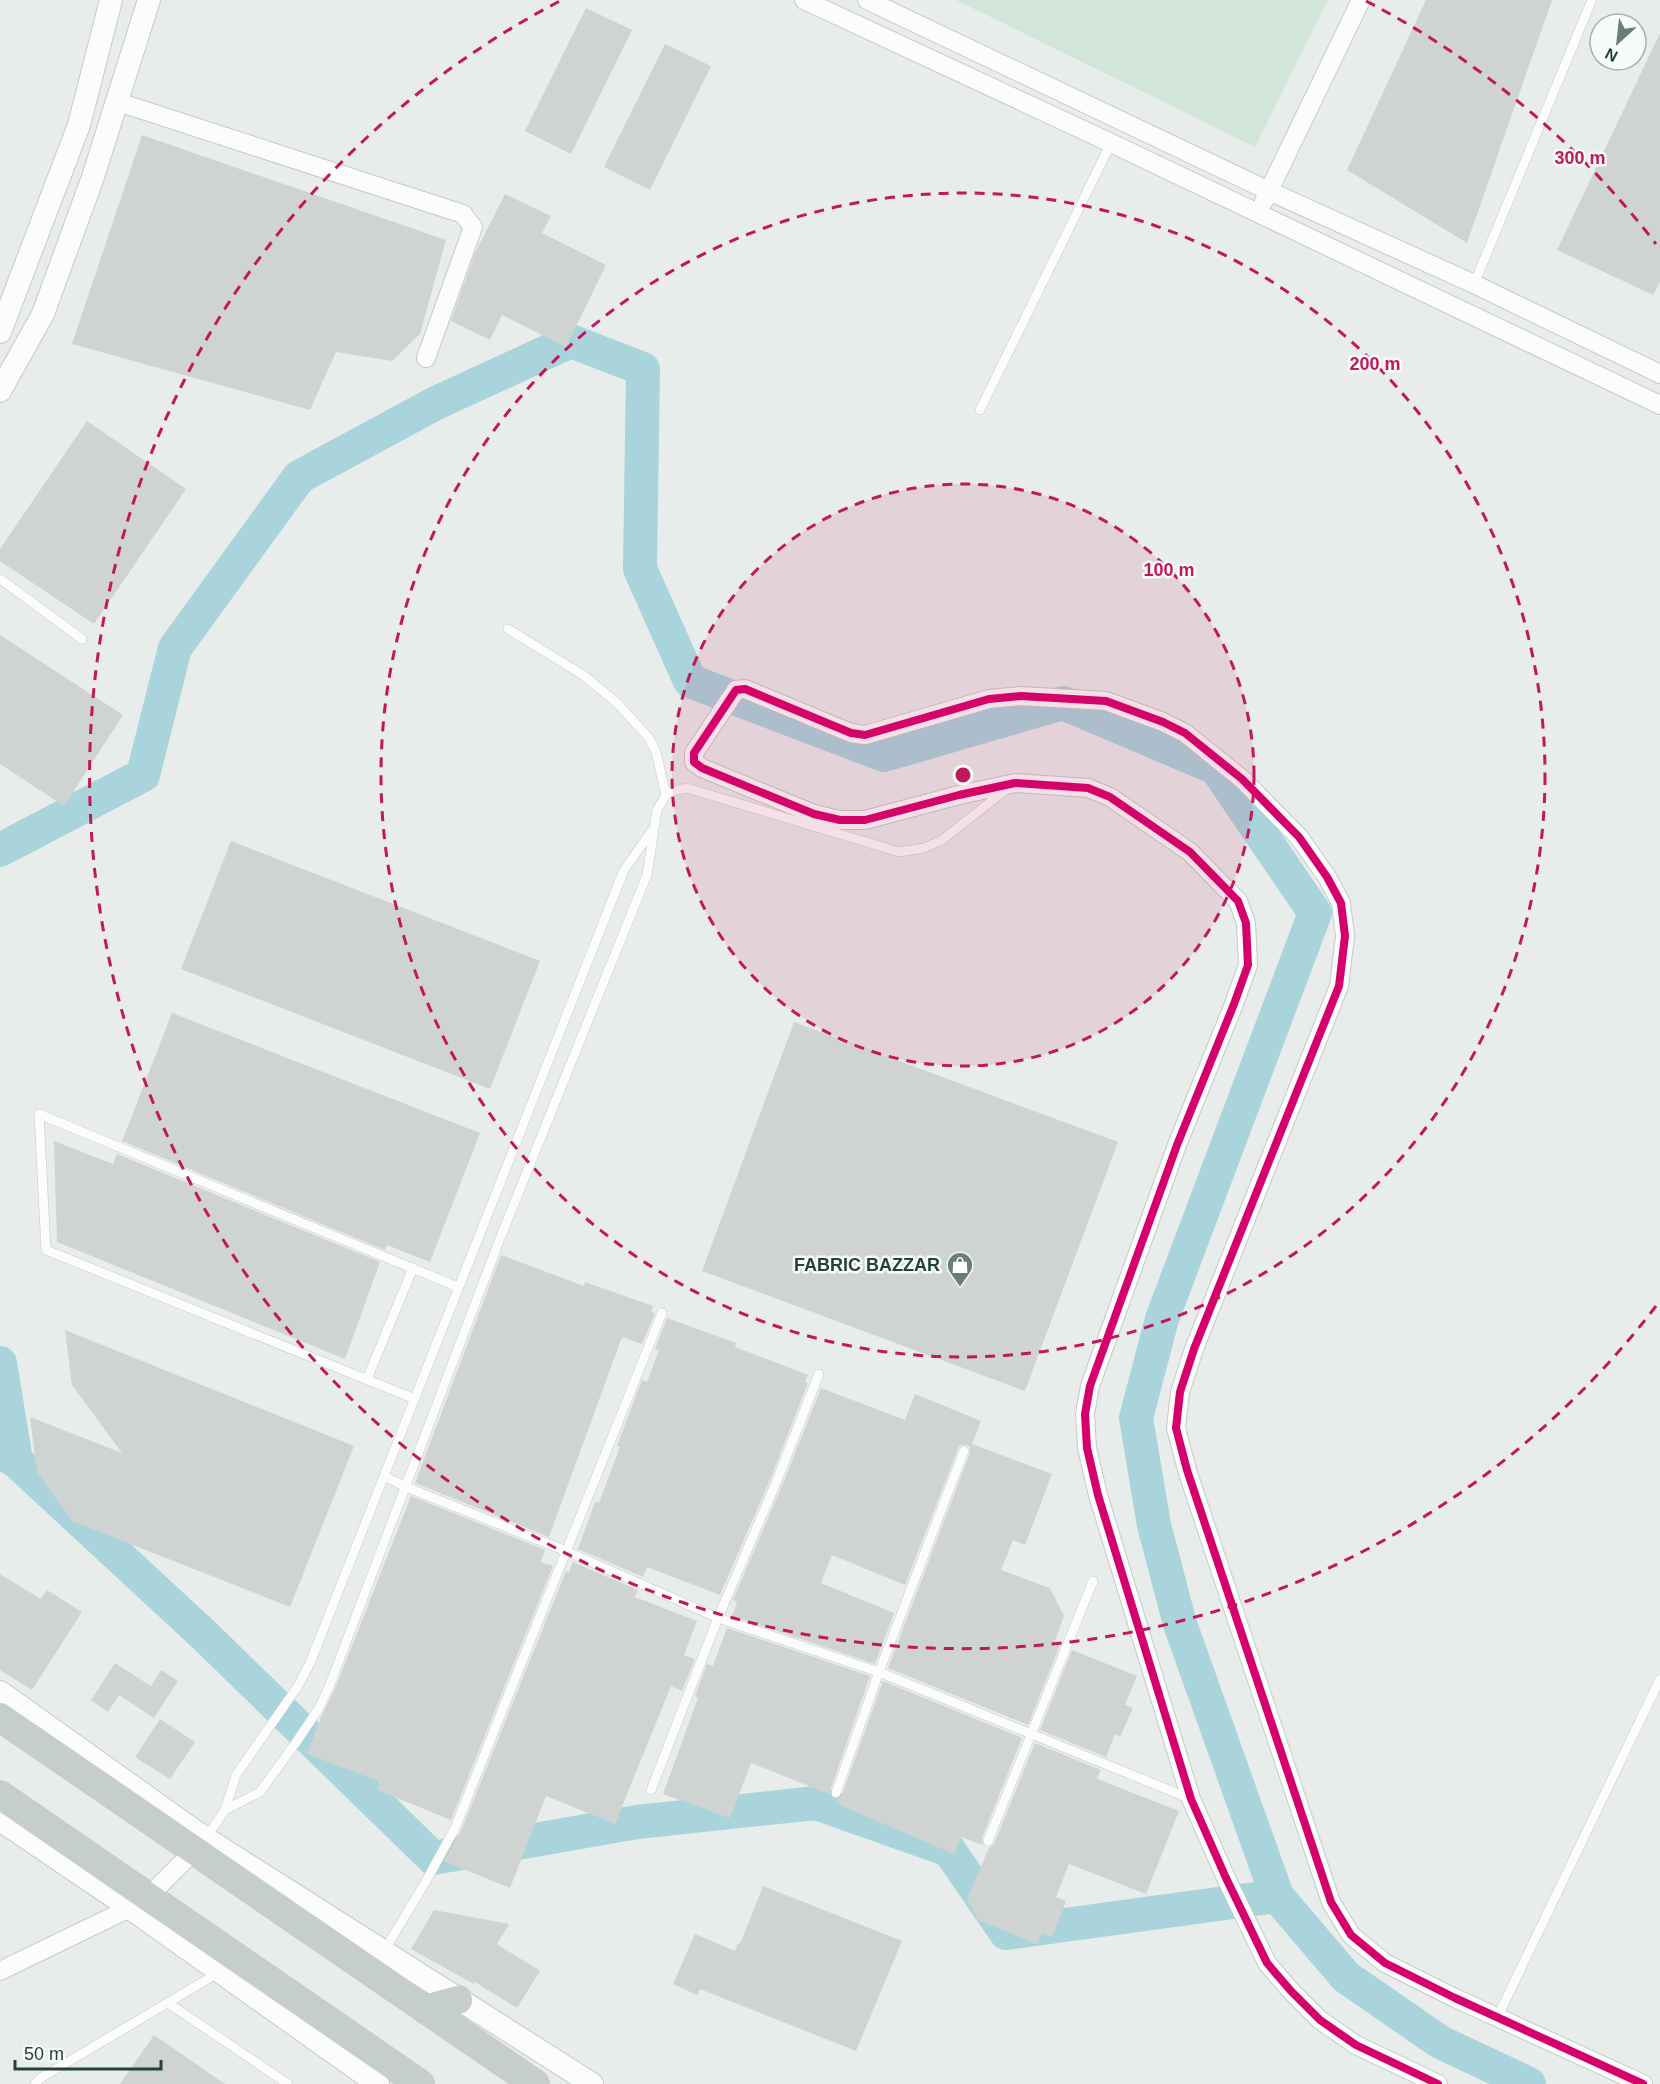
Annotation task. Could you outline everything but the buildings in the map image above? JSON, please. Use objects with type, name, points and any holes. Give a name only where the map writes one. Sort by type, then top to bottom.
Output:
[{"type":"highway","points":[[0,1717],[200,1845],[425,2009],[535,2084]]},
{"type":"highway","points":[[0,1795],[139,1902],[420,2084]]},
{"type":"highway","points":[[425,2009],[458,2000]]},
{"type":"street","points":[[27,345],[1,331],[79,125],[111,0]]},
{"type":"street","points":[[0,391],[43,314],[93,177],[149,0]]},
{"type":"street","points":[[804,0],[1112,143],[1660,405]]},
{"type":"street","points":[[867,0],[1660,374]]},
{"type":"street","points":[[1258,214],[1360,0]]},
{"type":"street","points":[[118,102],[463,214],[473,227],[426,358]]},
{"type":"street","points":[[1438,2084],[1409,2078],[1320,2020],[1267,1963],[1191,1798],[1098,1495],[1087,1448],[1085,1414],[1090,1386],[1177,1145],[1248,965],[1246,923],[1238,901],[1190,852],[1110,797],[1088,788],[1015,783],[865,820],[840,820],[814,814],[702,768],[694,762],[694,753],[736,690],[746,689],[850,733],[865,735],[989,699],[1021,696],[1106,701],[1162,722],[1185,733],[1202,746],[1242,779],[1291,829],[1328,877],[1341,903],[1345,936],[1339,986],[1194,1349],[1180,1392],[1176,1428],[1187,1470],[1331,1902],[1351,1935],[1385,1963],[1497,2018],[1642,2084]]},
{"type":"street","points":[[0,1692],[200,1845],[384,1951],[592,2084]]},
{"type":"street","points":[[0,1820],[139,1902],[220,1972],[378,2084]]},
{"type":"street","points":[[0,1971],[139,1902],[200,1845]]},
{"type":"lane","points":[[1473,284],[1591,2]]},
{"type":"lane","points":[[980,410],[1112,143]]},
{"type":"lane","points":[[0,579],[82,639]]},
{"type":"lane","points":[[508,629],[583,675],[617,703],[649,738],[656,752],[666,795]]},
{"type":"lane","points":[[225,1810],[260,1792],[319,1708],[334,1676],[501,1236],[647,875],[657,810],[666,795],[677,789],[687,788],[898,852],[924,848],[942,840],[1015,783]]},
{"type":"lane","points":[[200,1845],[225,1810],[236,1775],[298,1686],[310,1663],[624,870],[653,830]]},
{"type":"lane","points":[[415,1398],[46,1250],[39,1114],[458,1287]]},
{"type":"lane","points":[[367,1379],[413,1268]]},
{"type":"lane","points":[[384,1951],[455,1828],[662,1313]]},
{"type":"lane","points":[[651,1790],[718,1618],[778,1478],[819,1374]]},
{"type":"lane","points":[[836,1793],[879,1672],[964,1451]]},
{"type":"lane","points":[[384,1476],[566,1551],[718,1618],[879,1672],[1191,1798]]},
{"type":"lane","points":[[988,1841],[1093,1581]]},
{"type":"lane","points":[[1497,2018],[1660,1679]]},
{"type":"lane","points":[[35,2084],[39,2079],[220,1972]]},
{"type":"lane","points":[[168,2003],[288,2084]]},
{"type":"green space","points":[[956,0],[1328,0],[1255,147]]},
{"type":"waterway","points":[[0,850],[143,775],[175,648],[299,477],[436,403],[571,341],[643,369],[640,569],[690,681],[884,755],[1063,703],[1216,768],[1315,913],[1162,1319],[1136,1418],[1154,1525],[1180,1624],[1277,1896],[1346,1977],[1440,2042],[1529,2084]]},
{"type":"waterway","points":[[0,1363],[16,1461],[0,1452]]},
{"type":"waterway","points":[[16,1461],[204,1635],[433,1858],[637,1822],[816,1803],[949,1850],[1006,1933],[1277,1896]]},
{"type":"cycle path","points":[[1438,2084],[1356,2045],[1320,2020],[1267,1963],[1191,1799],[1098,1495],[1087,1448],[1085,1414],[1090,1386],[1177,1145],[1248,965],[1246,923],[1238,901],[1190,852],[1110,797],[1088,788],[1015,783],[865,820],[840,820],[814,814],[702,768],[694,762],[694,753],[736,690],[745,689],[851,733],[865,735],[989,699],[1021,696],[1106,701],[1163,722],[1185,733],[1242,779],[1299,837],[1327,877],[1341,903],[1345,936],[1339,986],[1194,1349],[1180,1392],[1176,1428],[1187,1470],[1331,1902],[1351,1935],[1385,1963],[1455,1998],[1643,2084]]},
{"type":"place","name":"FABRIC BAZZAR","points":[[960,1288]]}]
